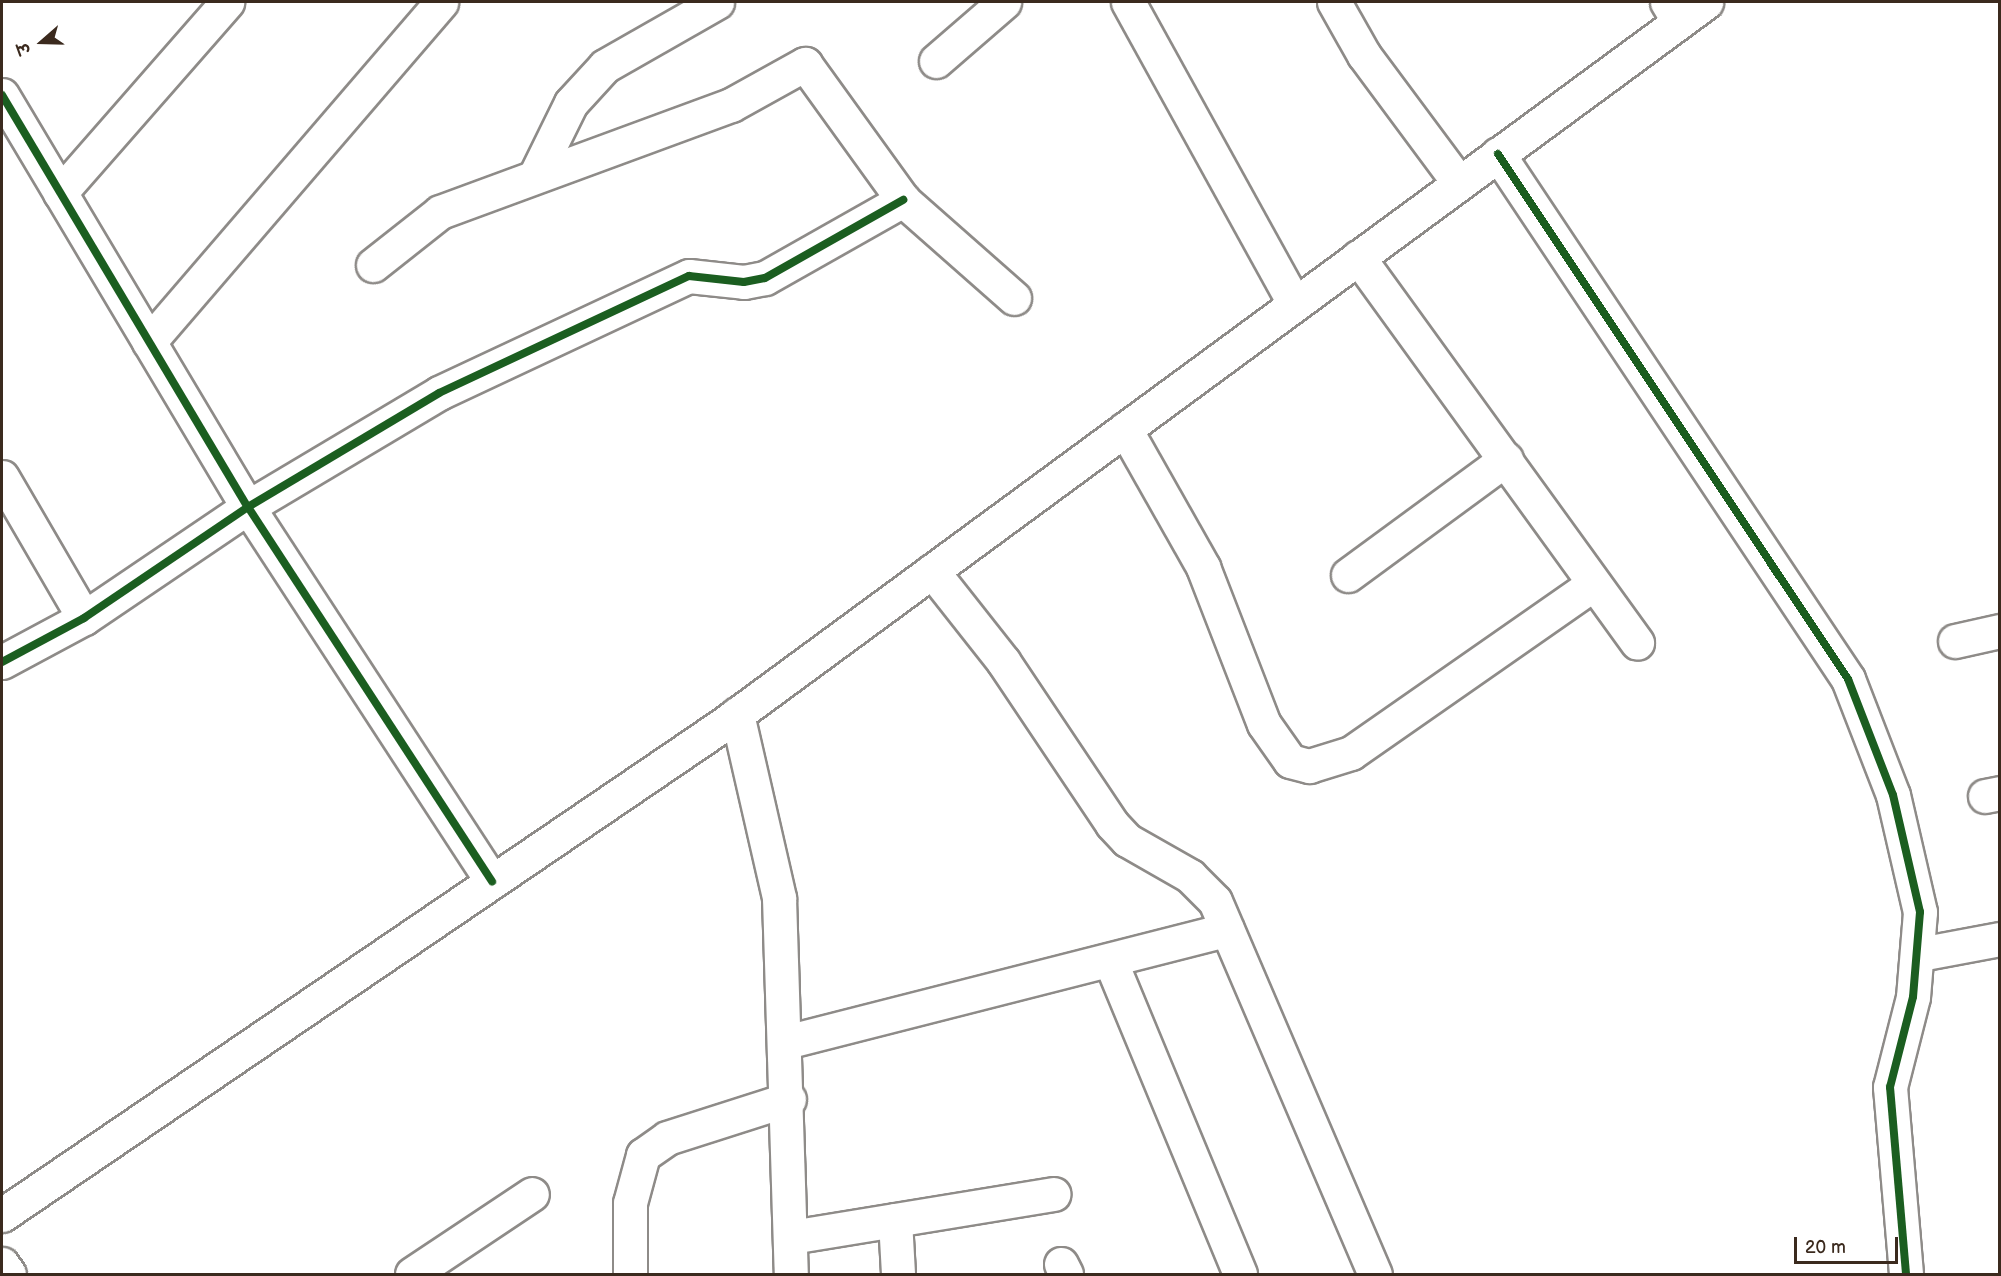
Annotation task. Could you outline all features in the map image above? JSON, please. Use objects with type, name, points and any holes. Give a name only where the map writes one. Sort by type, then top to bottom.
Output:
[{"type":"street","points":[[60,193],[227,2]]},
{"type":"street","points":[[536,174],[571,103],[605,66],[675,12],[717,2]]},
{"type":"street","points":[[936,61],[1004,2]]},
{"type":"street","points":[[1128,2],[1295,304]]},
{"type":"street","points":[[1334,2],[1364,55],[1460,183]]},
{"type":"street","points":[[2,1215],[736,714],[1460,183],[1673,11],[1706,2]]},
{"type":"street","points":[[149,342],[435,4]]},
{"type":"street","points":[[373,265],[440,212],[536,174],[731,105],[805,64],[903,200],[1014,298]]},
{"type":"street","points":[[2,94],[248,507],[492,881]]},
{"type":"street","points":[[1498,154],[1848,679],[1907,846],[1920,912],[1920,954],[1890,1087],[1905,1275]]},
{"type":"street","points":[[2,663],[84,618],[248,507],[439,393],[632,299],[700,274],[744,282],[765,278],[903,200]]},
{"type":"street","points":[[1358,257],[1506,459],[1636,643]]},
{"type":"street","points":[[1125,429],[1203,567],[1264,724],[1290,761],[1309,766],[1351,753],[1593,584]]},
{"type":"street","points":[[1348,575],[1506,459]]},
{"type":"street","points":[[2,477],[84,618]]},
{"type":"street","points":[[932,571],[1003,661],[1112,824],[1127,840],[1190,876],[1215,901],[1375,1275]]},
{"type":"street","points":[[1955,640],[2000,631]]},
{"type":"street","points":[[736,714],[779,898],[789,1099],[791,1275]]},
{"type":"street","points":[[786,1042],[1227,930]]},
{"type":"street","points":[[1920,954],[2000,939]]},
{"type":"street","points":[[1110,960],[1240,1275]]},
{"type":"street","points":[[630,1275],[630,1203],[643,1155],[667,1138],[789,1099]]},
{"type":"street","points":[[412,1275],[532,1194]]},
{"type":"street","points":[[791,1237],[1053,1194]]},
{"type":"street","points":[[895,1220],[898,1275]]},
{"type":"street","points":[[2,1264],[9,1275]]},
{"type":"cycle path","points":[[2,95],[248,507],[492,881]]},
{"type":"cycle path","points":[[1498,154],[1848,679],[1893,795],[1920,912],[1913,997],[1890,1087],[1906,1274]]},
{"type":"cycle path","points":[[2,662],[84,618],[248,507],[439,393],[689,276],[744,282],[765,278],[903,200]]}]
